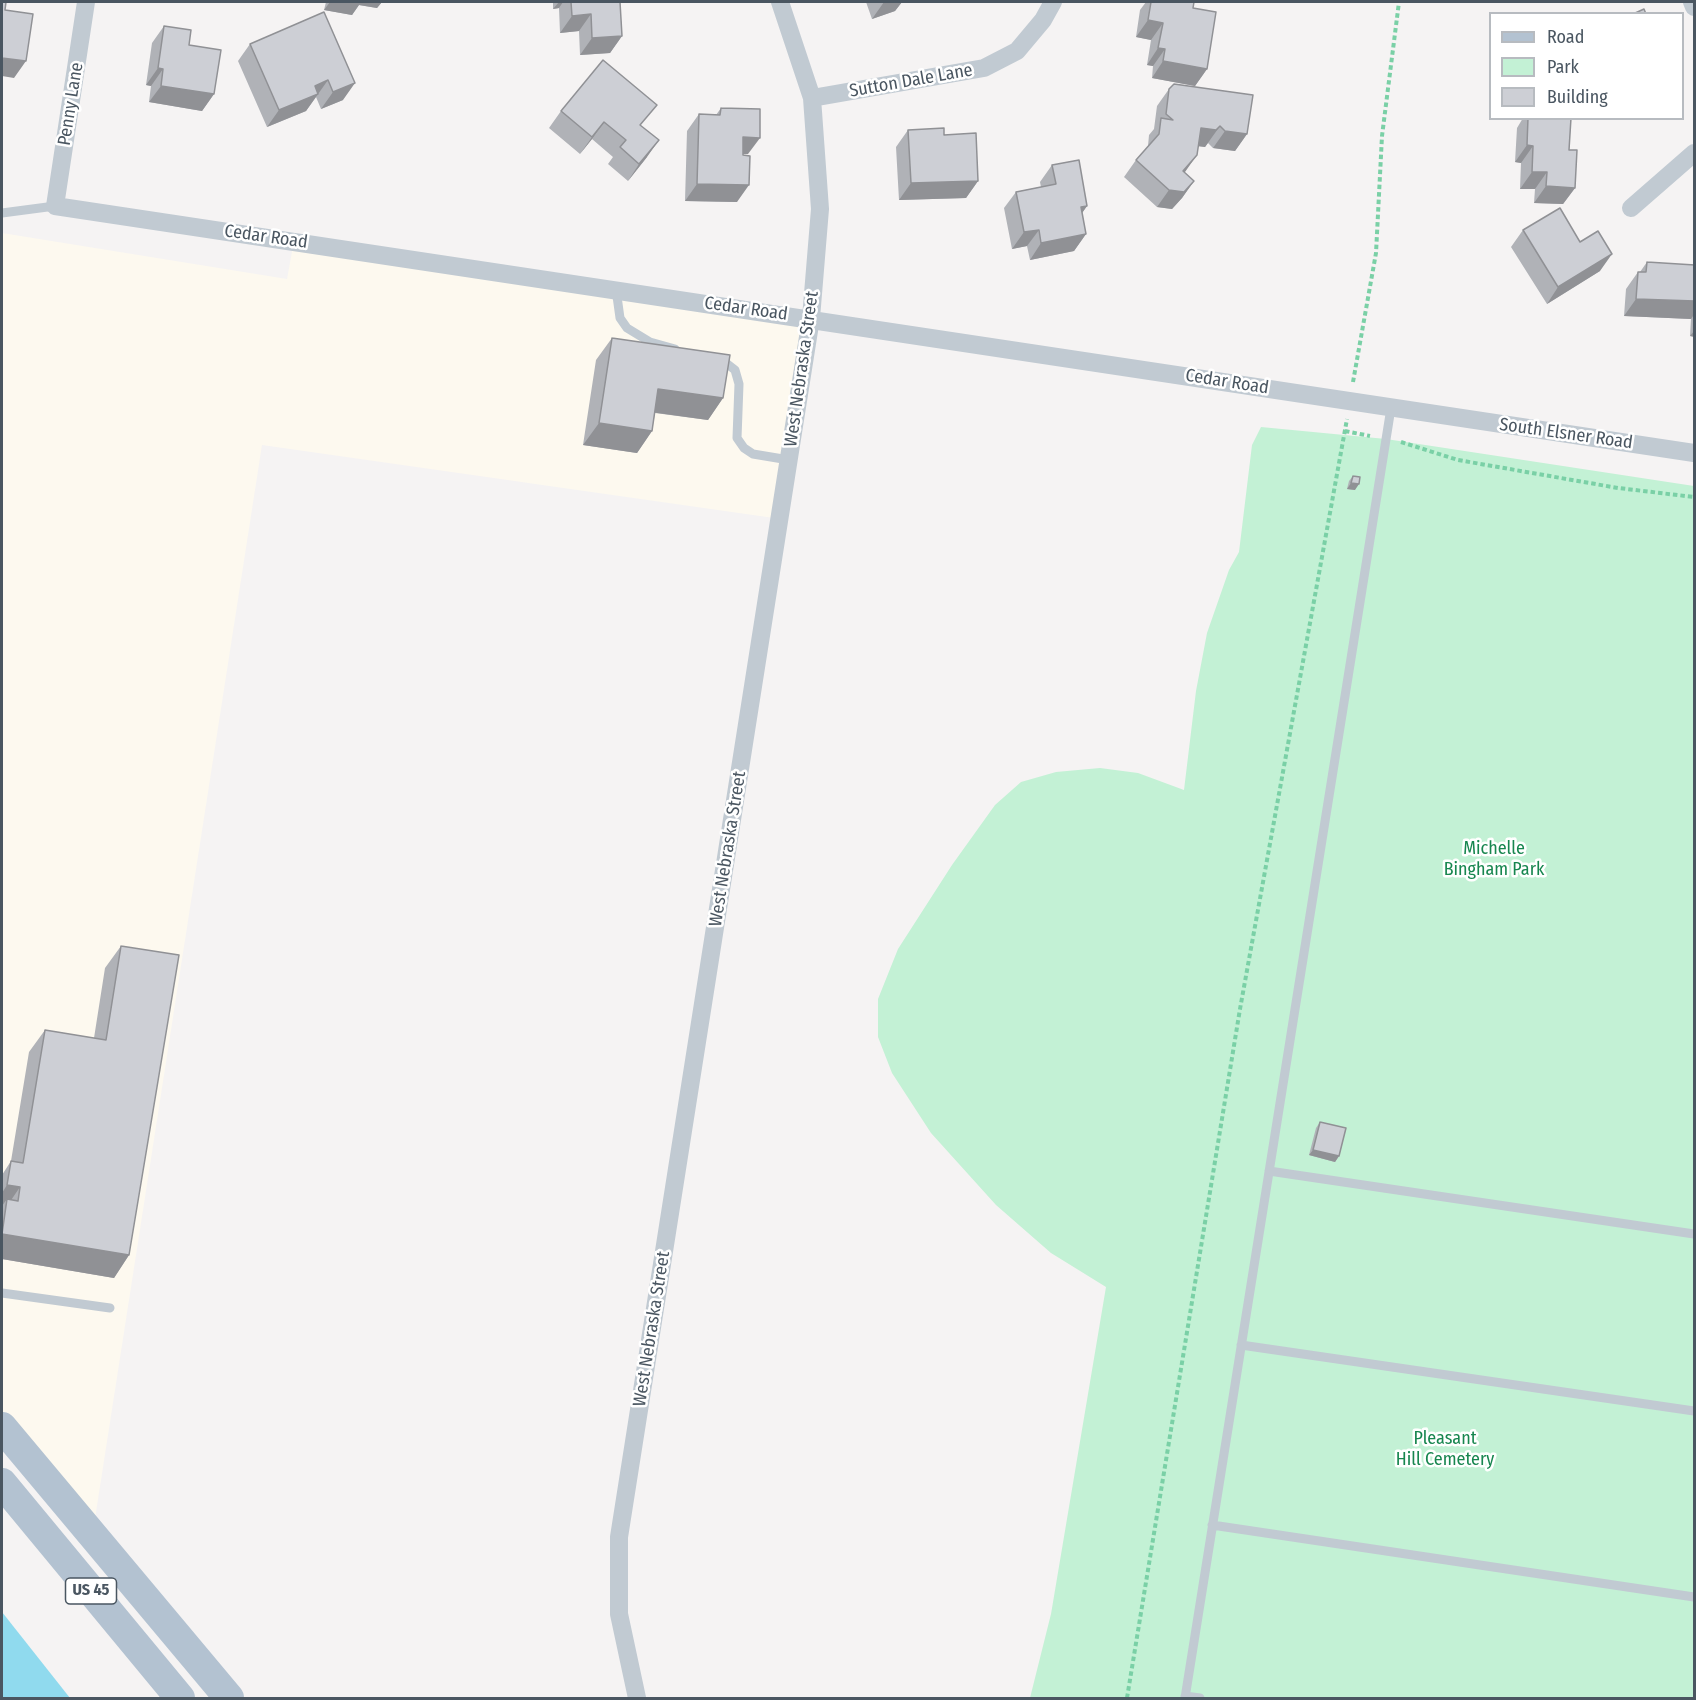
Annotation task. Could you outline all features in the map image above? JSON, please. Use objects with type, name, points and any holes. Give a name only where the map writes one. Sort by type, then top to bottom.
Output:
[{"type":"main road","name":"US 45","points":[[2,1427],[229,1698]]},
{"type":"main road","name":"US 45","points":[[2,1483],[180,1698]]},
{"type":"street","name":"Penny Lane","points":[[55,206],[86,2]]},
{"type":"street","name":"West Nebraska Street","points":[[637,1698],[620,1614],[620,1537],[811,318],[820,209],[812,98],[780,2]]},
{"type":"street","name":"Sutton Dale Lane","points":[[812,98],[984,68],[1017,51],[1043,20],[1053,2]]},
{"type":"street","points":[[1692,2],[1695,7]]},
{"type":"street","points":[[1631,208],[1695,153]]},
{"type":"street","name":"Cedar Road","points":[[55,206],[811,318],[1437,416]]},
{"type":"street","name":"South Elsner Road","points":[[1437,416],[1695,453]]},
{"type":"lane","points":[[2,213],[55,206]]},
{"type":"lane","points":[[616,289],[620,318],[627,328],[650,342],[682,351]]},
{"type":"lane","points":[[704,357],[726,363],[735,370],[739,384],[737,438],[744,448],[753,454],[789,460]]},
{"type":"lane","points":[[1200,1698],[1185,1697],[1391,408]]},
{"type":"lane","points":[[1269,1171],[1695,1234]]},
{"type":"lane","points":[[2,1293],[110,1308]]},
{"type":"lane","points":[[1241,1345],[1695,1411]]},
{"type":"lane","points":[[1212,1525],[1695,1597]]},
{"type":"path","points":[[1127,1698],[1240,1009],[1376,253],[1382,136],[1399,2]]},
{"type":"path","points":[[1345,431],[1407,443],[1458,459],[1618,488],[1695,497]]},
{"type":"shaded area","points":[[2,233],[287,279],[293,246],[804,324],[774,518],[262,445],[94,1525],[2,1419]]},
{"type":"green space","points":[[1261,427],[1386,439],[1694,486],[1694,1698],[1030,1698],[1051,1614],[1106,1287],[1051,1253],[996,1205],[931,1133],[892,1073],[878,1037],[878,999],[898,949],[952,865],[995,805],[1021,782],[1056,772],[1100,768],[1138,773],[1184,790],[1196,691],[1207,633],[1229,570],[1239,552],[1252,445]]},
{"type":"water","points":[[2,1612],[70,1698],[2,1698]]},
{"type":"building","points":[[2,2],[6,2],[5,10],[33,14],[26,61],[2,58]]},
{"type":"building","points":[[571,2],[620,2],[622,36],[592,38],[591,14],[572,16]]},
{"type":"building","points":[[1151,2],[1194,2],[1193,8],[1216,12],[1207,69],[1163,61],[1165,49],[1158,48],[1163,23],[1148,20]]},
{"type":"building","points":[[324,12],[355,83],[333,92],[328,80],[315,86],[318,94],[279,110],[250,44]]},
{"type":"building","points":[[164,26],[191,30],[189,45],[221,50],[214,94],[161,86],[163,69],[158,68]]},
{"type":"building","points":[[603,60],[657,105],[640,125],[659,140],[639,164],[620,147],[626,140],[604,122],[592,137],[561,111]]},
{"type":"building","points":[[1174,84],[1253,95],[1247,134],[1225,131],[1220,126],[1216,130],[1201,128],[1197,155],[1183,171],[1194,181],[1184,192],[1169,190],[1136,160],[1159,134],[1161,118],[1173,120],[1166,114],[1169,89]]},
{"type":"building","points":[[721,108],[760,109],[760,138],[743,137],[743,155],[750,156],[749,185],[697,184],[699,114],[720,115]]},
{"type":"building","points":[[1528,120],[1571,120],[1569,150],[1577,150],[1575,188],[1546,186],[1547,172],[1532,172],[1533,146],[1527,145]]},
{"type":"building","points":[[944,128],[944,135],[976,133],[978,181],[911,183],[908,130]]},
{"type":"building","points":[[1079,160],[1087,206],[1081,207],[1086,234],[1041,243],[1039,230],[1024,232],[1016,192],[1056,184],[1052,165]]},
{"type":"building","points":[[1560,208],[1580,242],[1598,231],[1612,254],[1558,287],[1523,230]]},
{"type":"building","points":[[1647,262],[1695,265],[1695,301],[1636,299],[1638,272],[1646,272]]},
{"type":"building","points":[[612,338],[730,355],[723,398],[658,389],[652,431],[599,423]]},
{"type":"building","points":[[1353,476],[1360,477],[1359,484],[1351,483]]},
{"type":"building","points":[[121,946],[179,955],[129,1255],[2,1234],[7,1199],[18,1201],[20,1187],[7,1185],[11,1161],[23,1163],[45,1030],[106,1040]]},
{"type":"building","points":[[1320,1122],[1346,1128],[1339,1156],[1313,1150]]},
{"type":"park label","name":"Michelle Bingham Park","points":[[1494,859]]},
{"type":"park label","name":"Pleasant Hill Cemetery","points":[[1445,1449]]}]
